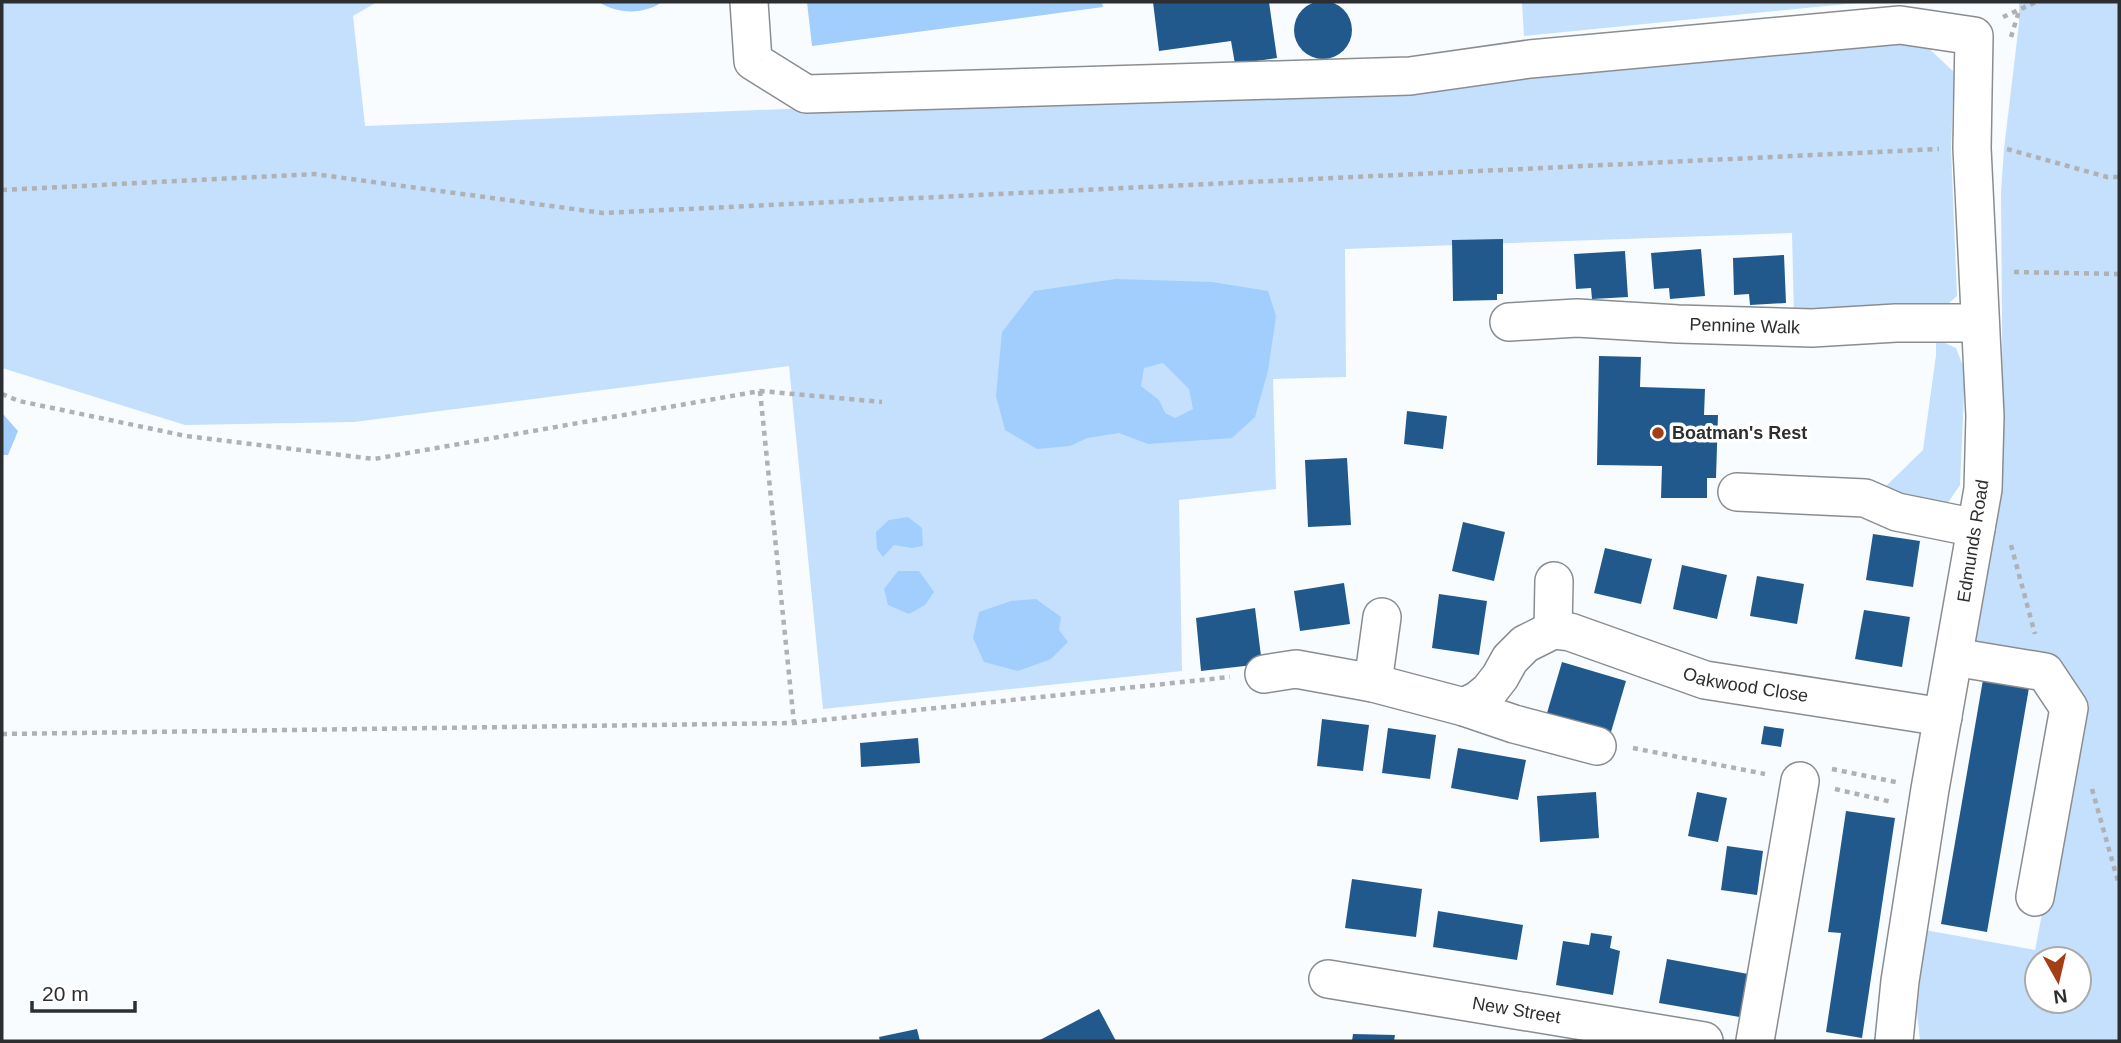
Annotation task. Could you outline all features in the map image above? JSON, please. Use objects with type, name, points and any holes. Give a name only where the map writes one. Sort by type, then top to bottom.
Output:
[{"type":"street","points":[[749,2],[753,61],[806,94],[1410,76],[1530,59],[1900,25],[1985,26]]},
{"type":"street","name":"Edmunds Road","points":[[1894,1041],[1900,981],[1927,810],[1983,489],[1985,416],[1972,148],[1985,26]]},
{"type":"street","name":"Pennine Walk","points":[[1509,322],[1577,317],[1678,324],[1812,328],[1896,323],[1980,323]]},
{"type":"street","points":[[1737,492],[1865,498],[1897,512],[1976,528]]},
{"type":"street","points":[[1464,707],[1489,691],[1510,659],[1525,644],[1553,630],[1554,581]]},
{"type":"street","points":[[1373,683],[1382,617]]},
{"type":"street","name":"Oakwood Close","points":[[1553,630],[1570,632],[1705,680],[1943,717]]},
{"type":"street","points":[[1954,657],[2045,672],[2069,708],[2035,897]]},
{"type":"street","points":[[1264,674],[1296,669],[1373,683],[1597,746]]},
{"type":"street","points":[[1755,1041],[1800,782]]},
{"type":"street","name":"New Street","points":[[1328,979],[1704,1041]]},
{"type":"path","points":[[1985,26],[2036,2]]},
{"type":"path","points":[[2,190],[314,174],[603,214],[1972,148],[2004,149],[2107,177],[2119,177]]},
{"type":"path","points":[[1978,271],[2119,274]]},
{"type":"path","points":[[760,391],[794,723]]},
{"type":"path","points":[[2,394],[19,401],[186,436],[374,459],[760,391],[882,402]]},
{"type":"path","points":[[1976,528],[2011,544],[2045,672]]},
{"type":"path","points":[[2,734],[794,723],[1264,674]]},
{"type":"path","points":[[1800,782],[1927,810]]},
{"type":"path","points":[[2090,784],[2119,885]]},
{"type":"shaded area","points":[[2,2],[377,2],[353,16],[365,126],[1527,79],[1922,42],[1954,72],[1951,148],[1957,296],[1939,312],[1794,318],[1792,233],[1345,249],[1346,377],[1273,379],[1276,489],[1179,500],[1182,671],[823,709],[789,366],[354,422],[185,425],[2,368]]},
{"type":"shaded area","points":[[599,2],[662,2],[639,11],[622,11]]},
{"type":"shaded area","points":[[807,2],[1102,2],[1103,7],[812,46]]},
{"type":"shaded area","points":[[1522,2],[1866,2],[1524,36]]},
{"type":"shaded area","points":[[2019,2],[2119,2],[2119,1041],[1920,1041],[1917,1012],[1925,930],[2023,948],[2023,1015],[2093,1015],[2093,945],[2036,945],[2082,707],[1971,649],[2003,452],[2001,192],[2019,23]]},
{"type":"shaded area","points":[[1116,279],[1212,282],[1268,291],[1276,316],[1268,371],[1255,417],[1232,438],[1148,444],[1119,433],[1087,438],[1070,446],[1037,449],[1005,430],[996,396],[1002,332],[1034,291]],"holes":[[[1163,363],[1189,389],[1193,409],[1175,418],[1165,413],[1159,400],[1141,386],[1144,368]]]},
{"type":"shaded area","points":[[1936,339],[1956,348],[1965,371],[1960,485],[1947,504],[1904,505],[1884,488],[1923,450]]},
{"type":"shaded area","points":[[2,413],[18,431],[8,455],[2,455]]},
{"type":"shaded area","points":[[908,517],[922,528],[923,546],[912,548],[894,545],[883,557],[877,549],[876,532],[889,520]]},
{"type":"shaded area","points":[[898,571],[919,571],[934,592],[925,605],[909,614],[888,605],[884,589]]},
{"type":"shaded area","points":[[1036,599],[1061,617],[1059,630],[1068,642],[1051,659],[1018,671],[984,662],[973,638],[979,612],[1011,601]]},
{"type":"building","points":[[1317,1],[1329,1],[1344,9],[1352,24],[1352,36],[1344,51],[1329,59],[1317,59],[1302,51],[1294,36],[1294,24],[1302,9]]},
{"type":"building","points":[[1153,2],[1269,2],[1277,58],[1235,64],[1231,41],[1159,51]]},
{"type":"building","points":[[1503,239],[1503,294],[1497,294],[1497,300],[1453,301],[1452,240]]},
{"type":"building","points":[[1701,249],[1705,296],[1670,299],[1669,288],[1654,289],[1651,253]]},
{"type":"building","points":[[1625,251],[1628,297],[1592,299],[1591,288],[1576,289],[1574,254]]},
{"type":"building","points":[[1784,255],[1786,303],[1750,305],[1749,294],[1734,295],[1733,258]]},
{"type":"building","name":"Boatman's Rest","points":[[1599,356],[1641,357],[1640,387],[1705,389],[1704,415],[1718,415],[1716,478],[1707,478],[1707,498],[1661,498],[1662,466],[1597,465]]},
{"type":"building","points":[[1407,411],[1447,416],[1443,449],[1404,444]]},
{"type":"building","points":[[1347,458],[1351,525],[1308,527],[1305,460]]},
{"type":"building","points":[[1463,522],[1505,532],[1494,581],[1452,571]]},
{"type":"building","points":[[1873,534],[1920,541],[1913,587],[1866,580]]},
{"type":"building","points":[[1605,548],[1652,559],[1641,604],[1594,593]]},
{"type":"building","points":[[1682,565],[1727,575],[1717,619],[1673,609]]},
{"type":"building","points":[[1757,576],[1804,584],[1797,624],[1750,616]]},
{"type":"building","points":[[1344,583],[1350,624],[1300,631],[1294,591]]},
{"type":"building","points":[[1439,594],[1487,601],[1479,655],[1432,648]]},
{"type":"building","points":[[1255,608],[1262,664],[1201,671],[1196,618]]},
{"type":"building","points":[[1864,610],[1910,617],[1902,667],[1855,659]]},
{"type":"building","points":[[1562,662],[1626,681],[1611,732],[1547,713]]},
{"type":"building","points":[[1985,668],[2031,676],[1987,932],[1941,924]]},
{"type":"building","points":[[1322,719],[1369,725],[1363,771],[1317,766]]},
{"type":"building","points":[[1764,726],[1784,729],[1781,747],[1761,744]]},
{"type":"building","points":[[1388,728],[1436,735],[1430,779],[1382,773]]},
{"type":"building","points":[[918,738],[920,763],[861,767],[860,743]]},
{"type":"building","points":[[1458,748],[1526,760],[1518,800],[1451,788]]},
{"type":"building","points":[[1596,792],[1599,838],[1540,842],[1537,796]]},
{"type":"building","points":[[1697,792],[1727,798],[1718,842],[1688,836]]},
{"type":"building","points":[[1846,811],[1895,818],[1862,1038],[1826,1032],[1841,933],[1828,932]]},
{"type":"building","points":[[1727,846],[1763,851],[1757,895],[1721,890]]},
{"type":"building","points":[[1352,879],[1422,889],[1416,937],[1345,928]]},
{"type":"building","points":[[1438,911],[1523,925],[1517,960],[1433,947]]},
{"type":"building","points":[[1591,933],[1612,936],[1610,948],[1620,951],[1613,995],[1556,985],[1563,941],[1589,945]]},
{"type":"building","points":[[1667,959],[1759,976],[1751,1019],[1659,1003]]},
{"type":"building","points":[[1099,1009],[1116,1041],[1038,1041]]},
{"type":"building","points":[[917,1029],[920,1041],[880,1041],[879,1037]]},
{"type":"building","points":[[1353,1034],[1395,1035],[1394,1041],[1352,1041]]},
{"type":"place","name":"Boatman's Rest","points":[[1658,433]]}]
